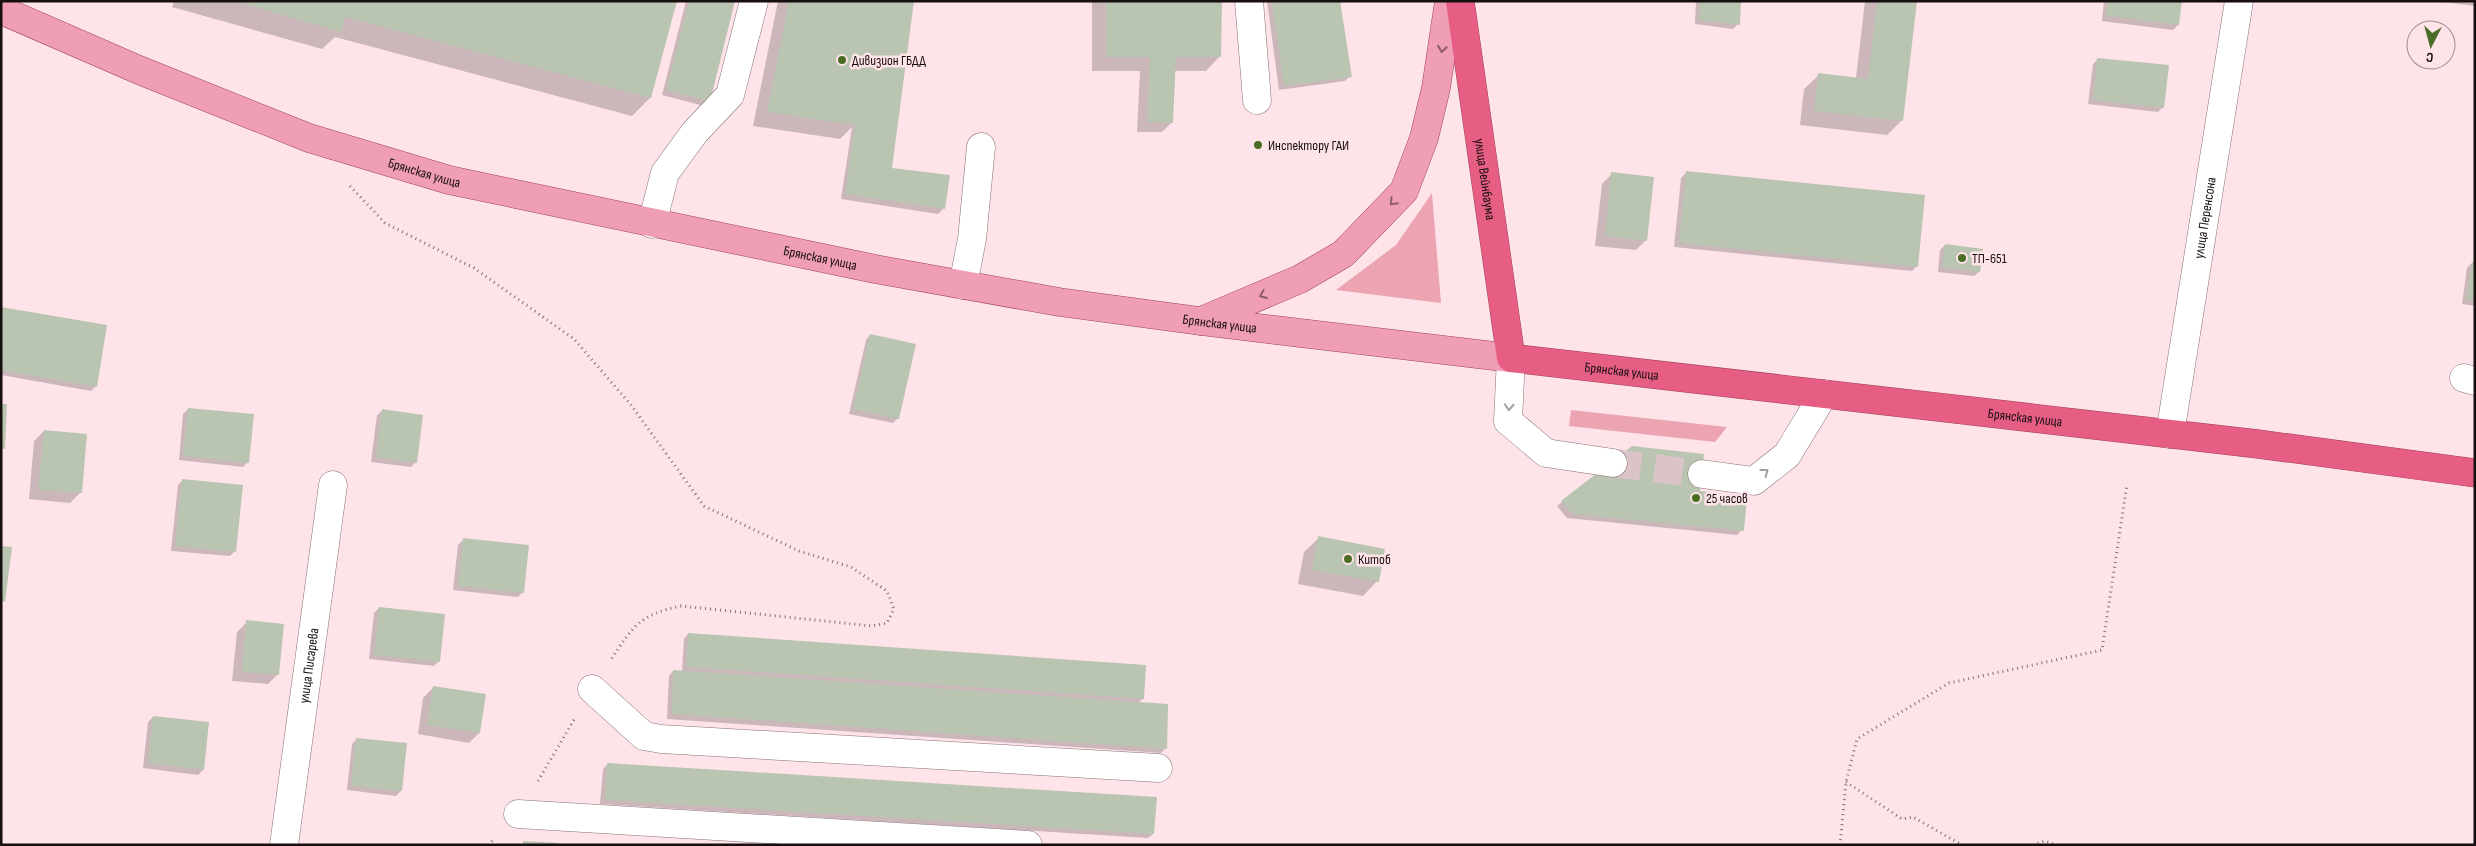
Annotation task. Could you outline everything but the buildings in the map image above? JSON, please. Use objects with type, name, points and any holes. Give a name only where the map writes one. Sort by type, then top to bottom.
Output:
[{"type":"highway","name":"улица Вейнбаума","points":[[1460,1],[1511,358]]},
{"type":"highway","name":"Брянская улица","points":[[1511,358],[2170,434],[2475,473]]},
{"type":"main road","points":[[1200,322],[1300,279],[1343,254],[1404,191],[1424,138],[1434,96],[1449,1]]},
{"type":"main road","name":"Брянская улица","points":[[1,10],[139,70],[309,138],[449,180],[652,224],[876,269],[1059,302],[1200,322],[1511,358]]},
{"type":"street","points":[[652,224],[665,173],[695,132],[730,95],[754,1]]},
{"type":"street","points":[[1249,1],[1257,100]]},
{"type":"street","name":"улица Перенсона","points":[[2170,434],[2239,1]]},
{"type":"street","points":[[964,285],[972,239],[982,147]]},
{"type":"street","points":[[1511,358],[1508,420],[1546,453],[1613,463]]},
{"type":"street","points":[[1702,474],[1754,481],[1787,456],[1824,394]]},
{"type":"street","name":"улица Писарева","points":[[284,845],[333,485]]},
{"type":"street","points":[[592,689],[644,736],[661,739],[1158,768]]},
{"type":"street","points":[[518,814],[1028,845]]},
{"type":"path","points":[[345,180],[385,223],[474,268],[574,338],[631,406],[704,506],[799,551],[851,567],[887,590],[894,609],[887,623],[872,626],[681,606],[656,611],[632,628],[592,689],[518,814],[488,845]]},
{"type":"path","points":[[1840,845],[1846,782],[1857,739],[1949,683],[2102,650],[2127,484]]},
{"type":"path","points":[[1846,782],[1902,819],[1913,817],[1962,845]]},
{"type":"path","points":[[2033,845],[2045,841],[2056,845]]},
{"type":"shaded area","points":[[1432,193],[1441,303],[1336,290],[1396,245]]},
{"type":"shaded area","points":[[1571,410],[1727,427],[1715,442],[1569,426]]},
{"type":"tunnel","points":[[1613,463],[1702,474]]},
{"type":"place","name":"Дивизион ГБДД","points":[[842,60]]},
{"type":"place","name":"Инспектору ГАИ","points":[[1258,145]]},
{"type":"place","name":"ТП-651","points":[[1962,258]]},
{"type":"place","name":"25 часов","points":[[1696,498]]},
{"type":"place","name":"Китоб","points":[[1348,559]]}]
